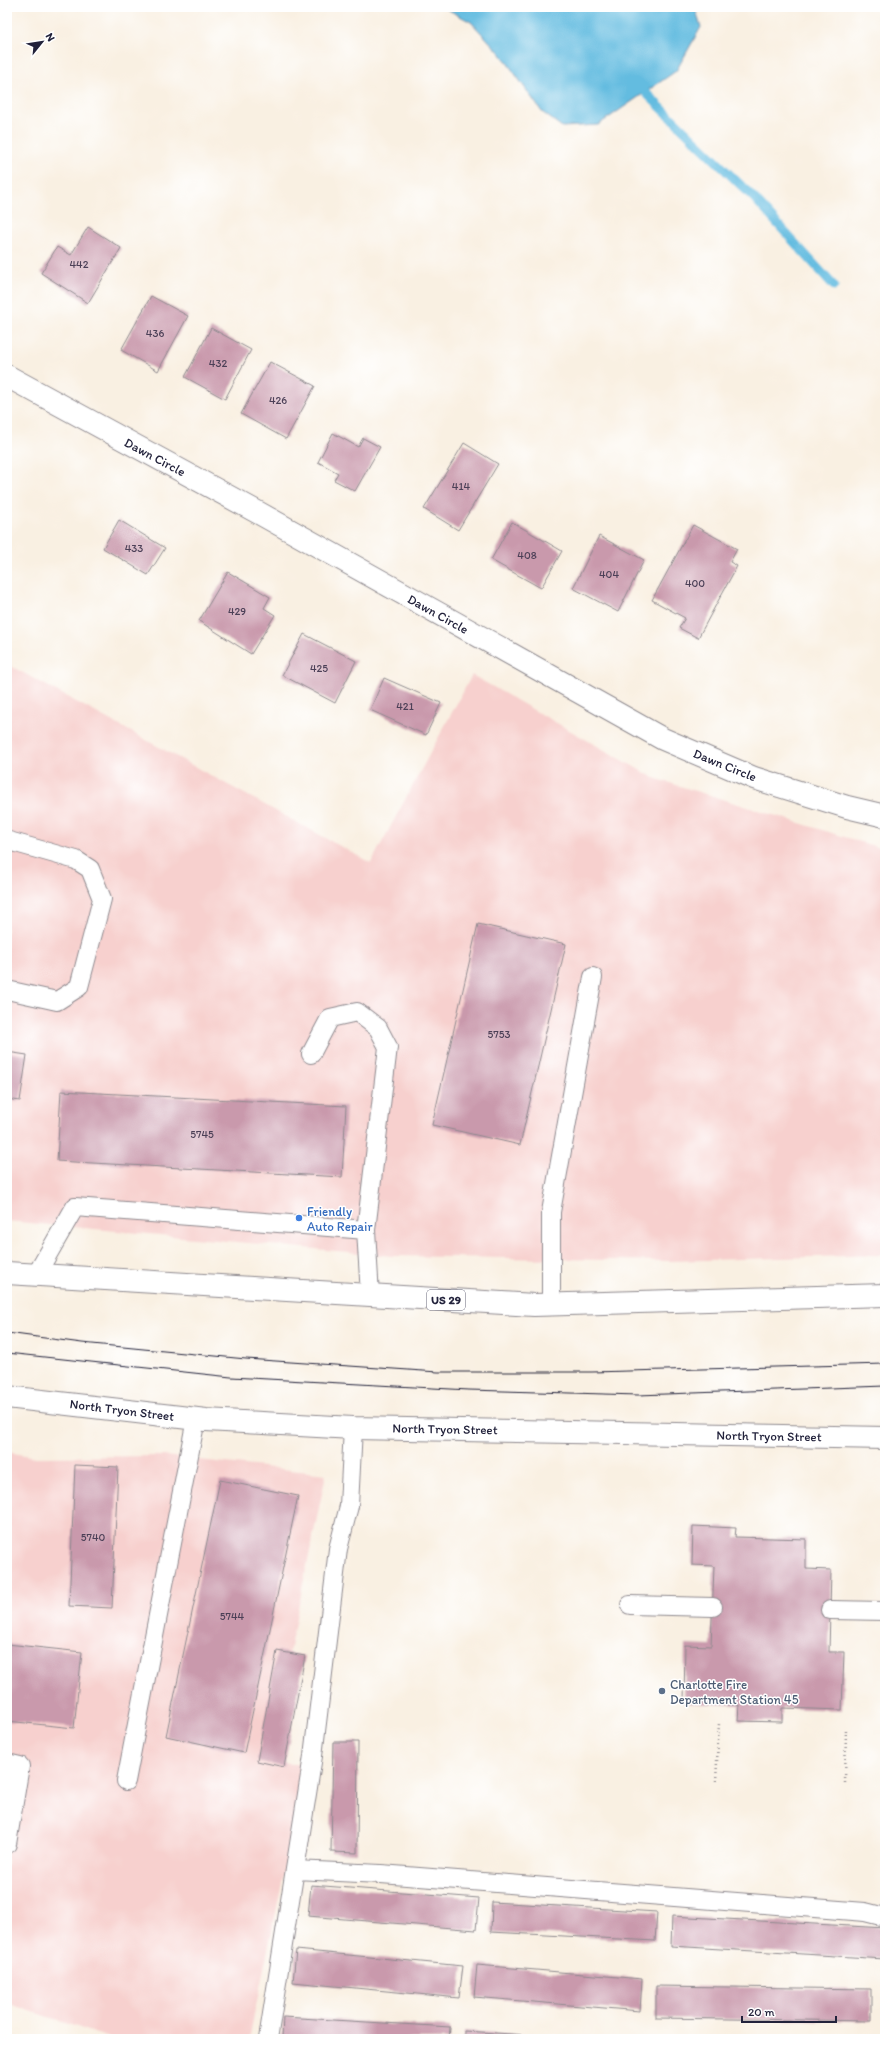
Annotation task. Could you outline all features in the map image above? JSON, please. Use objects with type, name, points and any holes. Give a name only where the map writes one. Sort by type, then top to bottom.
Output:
[{"type":"main road","name":"Dawn Circle","points":[[7,376],[258,513],[663,739],[754,778],[847,807],[885,816]]},
{"type":"main road","name":"US 29","points":[[7,1273],[534,1305],[885,1295]]},
{"type":"main road","name":"North Tryon Street","points":[[7,1398],[196,1419],[353,1428],[885,1438]]},
{"type":"lane","points":[[7,843],[9,842],[76,860],[90,869],[102,899],[79,987],[57,1001],[7,990]]},
{"type":"lane","points":[[551,1304],[551,1212],[593,977]]},
{"type":"lane","points":[[311,1054],[330,1018],[357,1012],[378,1028],[388,1047],[366,1230],[370,1295]]},
{"type":"lane","points":[[36,1275],[75,1207],[366,1230]]},
{"type":"lane","points":[[126,1781],[196,1419]]},
{"type":"lane","points":[[268,2039],[313,1756],[338,1549],[349,1506],[353,1428]]},
{"type":"lane","points":[[630,1605],[713,1607]]},
{"type":"lane","points":[[830,1610],[885,1611]]},
{"type":"lane","points":[[7,1763],[20,1766],[7,1844]]},
{"type":"lane","points":[[295,1870],[381,1874],[865,1912],[885,1917]]},
{"type":"path","points":[[716,1781],[719,1724]]},
{"type":"path","points":[[845,1783],[846,1727]]},
{"type":"shaded area","points":[[7,664],[371,863],[472,675],[654,778],[877,847],[885,848],[885,1255],[670,1261],[392,1256],[7,1221]]},
{"type":"shaded area","points":[[7,1452],[36,1457],[164,1456],[326,1474],[266,1762],[307,1765],[249,2039],[112,2039],[7,2003]]},
{"type":"water","points":[[443,7],[695,7],[701,27],[676,71],[598,125],[562,127],[542,112],[501,54],[471,22]]},
{"type":"building","points":[[88,227],[121,248],[88,303],[41,273],[57,247],[71,255]]},
{"type":"building","points":[[151,296],[188,316],[158,371],[121,350]]},
{"type":"building","points":[[211,328],[251,350],[225,399],[185,377]]},
{"type":"building","points":[[270,362],[315,386],[286,439],[241,414]]},
{"type":"building","points":[[333,433],[358,447],[363,438],[380,447],[355,491],[334,480],[338,473],[318,462]]},
{"type":"building","points":[[464,443],[498,464],[458,530],[424,509]]},
{"type":"building","points":[[119,520],[165,548],[148,575],[103,548]]},
{"type":"building","points":[[512,522],[562,551],[541,588],[491,560]]},
{"type":"building","points":[[693,525],[737,549],[730,562],[737,566],[698,638],[679,628],[685,618],[652,600]]},
{"type":"building","points":[[599,536],[644,560],[618,612],[573,588]]},
{"type":"building","points":[[228,572],[270,597],[264,608],[275,615],[251,654],[199,621]]},
{"type":"building","points":[[304,634],[356,661],[335,703],[282,675]]},
{"type":"building","points":[[384,678],[441,703],[426,735],[370,710]]},
{"type":"building","points":[[478,924],[566,944],[520,1145],[432,1125]]},
{"type":"building","points":[[7,1052],[27,1055],[20,1101],[7,1099]]},
{"type":"building","points":[[61,1091],[346,1106],[342,1177],[57,1161]]},
{"type":"building","points":[[75,1465],[118,1467],[112,1608],[69,1606]]},
{"type":"building","points":[[220,1480],[298,1496],[244,1753],[166,1736]]},
{"type":"building","points":[[693,1526],[736,1528],[735,1537],[806,1539],[806,1569],[831,1570],[829,1652],[844,1652],[842,1710],[782,1708],[782,1722],[738,1721],[739,1705],[684,1703],[685,1645],[711,1646],[714,1566],[692,1565]]},
{"type":"building","points":[[7,1644],[82,1652],[74,1728],[7,1721]]},
{"type":"building","points":[[277,1651],[305,1656],[284,1767],[257,1761]]},
{"type":"building","points":[[333,1742],[358,1742],[357,1853],[331,1852]]},
{"type":"building","points":[[311,1885],[479,1898],[476,1930],[308,1916]]},
{"type":"building","points":[[492,1902],[657,1912],[655,1941],[491,1932]]},
{"type":"building","points":[[672,1916],[885,1928],[885,1959],[671,1946]]},
{"type":"building","points":[[296,1950],[463,1966],[459,1998],[293,1982]]},
{"type":"building","points":[[477,1965],[642,1979],[640,2011],[474,1997]]},
{"type":"building","points":[[656,1986],[871,1989],[871,2021],[656,2018]]},
{"type":"building","points":[[283,2017],[450,2027],[449,2039],[282,2039]]},
{"type":"building","points":[[464,2031],[575,2038],[575,2039],[464,2039]]},
{"type":"waterway","points":[[646,93],[754,198],[834,286]]},
{"type":"tram line","points":[[7,1333],[82,1343],[246,1359],[438,1372],[592,1372],[885,1364]]},
{"type":"tram line","points":[[7,1353],[231,1377],[469,1390],[638,1395],[885,1386]]},
{"type":"place","name":"Friendly Auto Repair","points":[[299,1218]]},
{"type":"place","name":"Charlotte Fire Department Station 45","points":[[662,1691]]}]
